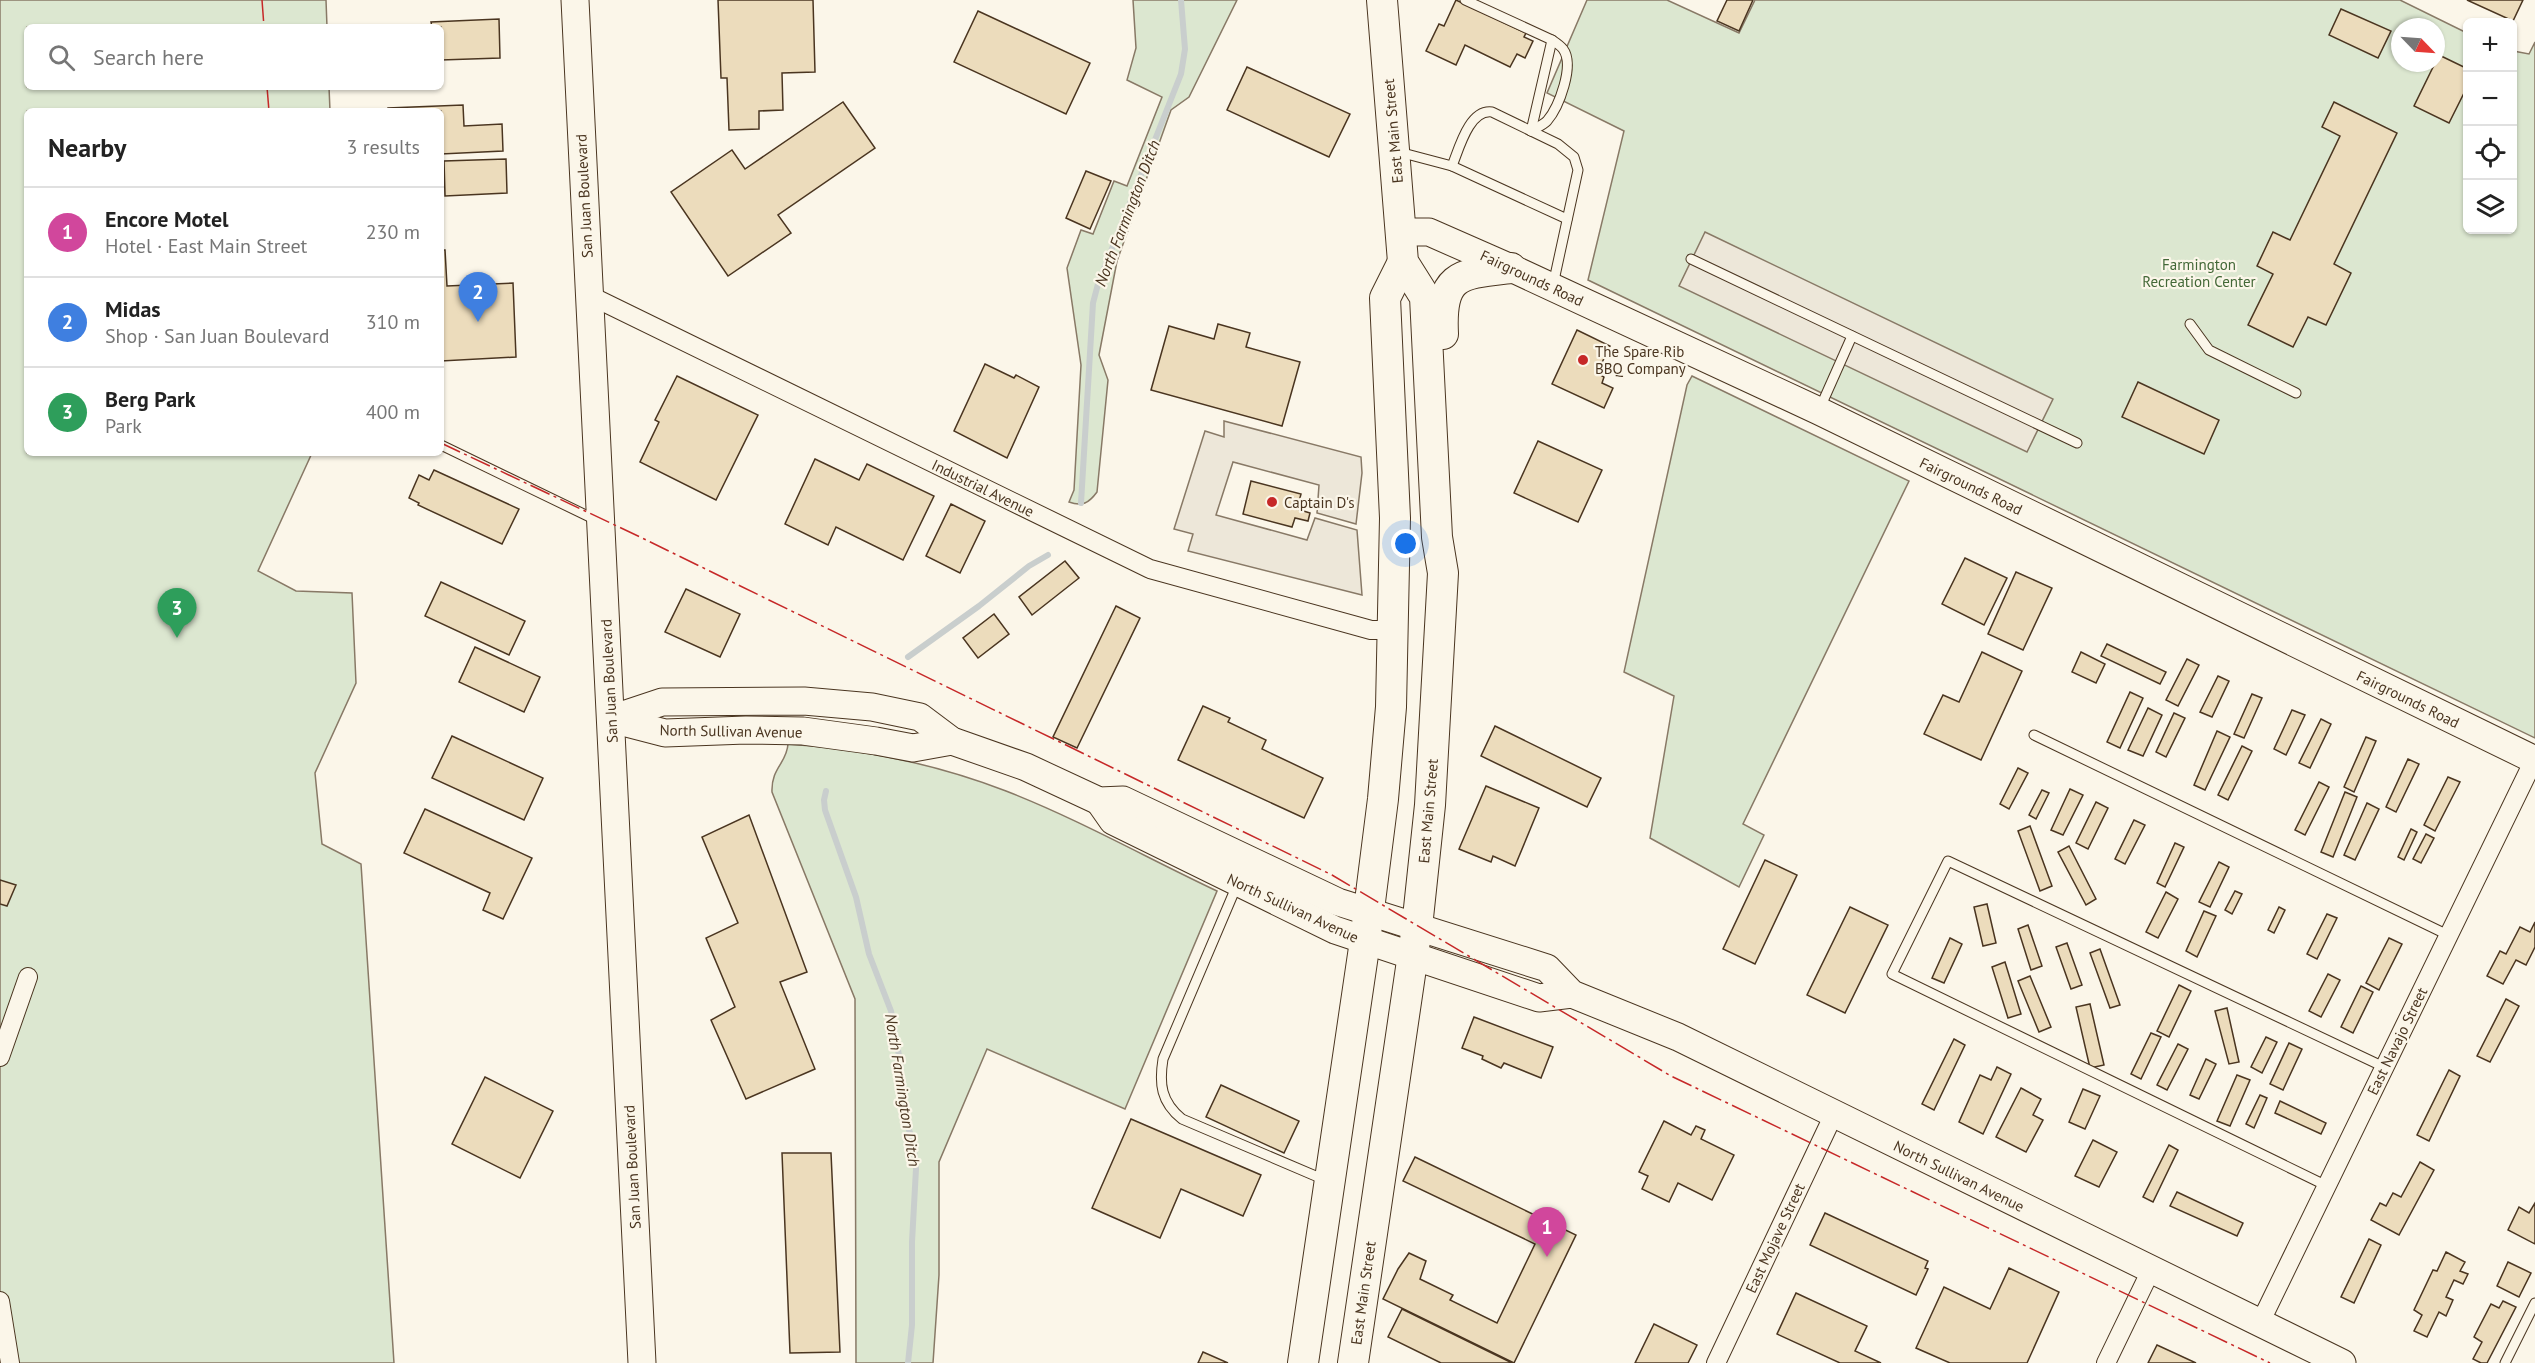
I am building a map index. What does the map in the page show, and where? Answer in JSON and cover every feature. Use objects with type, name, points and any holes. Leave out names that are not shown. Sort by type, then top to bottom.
[{"type":"main road","name":"San Juan Boulevard","points":[[575,0],[642,1363]]},
{"type":"main road","name":"East Main Street","points":[[1357,1359],[1417,927],[1430,805],[1443,573],[1437,537],[1425,297],[1403,262],[1382,0]]},
{"type":"main road","name":"Fairgrounds Road","points":[[1401,232],[1429,232],[1511,267],[1819,411],[2535,760]]},
{"type":"main road","points":[[1303,1363],[1365,941],[1385,776],[1394,630],[1395,518],[1385,298],[1403,262]]},
{"type":"main road","points":[[1443,573],[1452,533],[1443,302],[1452,283],[1460,278],[1473,273],[1511,267]]},
{"type":"main road","points":[[1394,630],[1441,629]]},
{"type":"main road","name":"North Sullivan Avenue","points":[[610,719],[662,702],[804,701],[873,707],[920,717],[952,741],[1026,767],[1100,801],[1123,800],[1338,902],[1547,968],[1572,994],[1678,1037],[2342,1363]]},
{"type":"main road","name":"North Sullivan Avenue","points":[[1100,801],[1113,820],[1335,930],[1413,958],[1539,998],[1572,994]]},
{"type":"main road","points":[[1330,1182],[1379,1189]]},
{"type":"street","name":"Industrial Avenue","points":[[589,294],[1150,569],[1371,630],[1394,630]]},
{"type":"street","name":"East Navajo Street","points":[[2260,1323],[2535,760]]},
{"type":"street","points":[[0,1057],[28,977]]},
{"type":"street","name":"East Mojave Street","points":[[1716,1363],[1834,1114]]},
{"type":"street","points":[[2106,1363],[2151,1270]]},
{"type":"street","points":[[0,1301],[10,1363]]},
{"type":"lane","points":[[1465,0],[1552,40],[1563,49],[1568,61],[1557,106],[1546,123],[1531,131]]},
{"type":"lane","points":[[1531,131],[1552,40]]},
{"type":"lane","points":[[1452,166],[1473,119],[1486,111],[1558,144],[1574,157],[1578,170],[1552,287]]},
{"type":"lane","points":[[1395,152],[1452,166],[1567,219]]},
{"type":"lane","points":[[1691,259],[2077,443]]},
{"type":"lane","points":[[2190,324],[2209,350],[2296,393]]},
{"type":"lane","points":[[1819,411],[1852,336]]},
{"type":"lane","points":[[444,447],[601,522]]},
{"type":"lane","points":[[2034,735],[2448,935]]},
{"type":"lane","points":[[2327,1186],[1892,974],[1948,861],[2384,1067]]},
{"type":"lane","points":[[1238,883],[1163,1059],[1160,1078],[1163,1096],[1171,1110],[1182,1119],[1330,1182]]},
{"type":"lane","points":[[2505,1363],[2535,1303]]},
{"type":"green space","points":[[0,0],[326,0],[327,24],[24,24],[24,90],[329,90],[330,108],[24,108],[24,456],[311,456],[258,571],[296,591],[352,593],[356,683],[315,773],[322,844],[361,864],[394,1363],[0,1363]]},
{"type":"green space","points":[[1133,0],[1237,0],[1189,97],[1171,110],[1117,261],[1099,355],[1108,380],[1097,492],[1088,501],[1078,504],[1069,502],[1074,490],[1081,365],[1067,268],[1081,230],[1093,234],[1114,181],[1127,186],[1162,97],[1127,80],[1136,48]]},
{"type":"green space","name":"Farmington Recreation Center","points":[[1587,0],[1667,0],[1739,33],[1755,0],[2400,0],[2437,18],[2391,18],[2391,72],[2445,72],[2445,22],[2463,31],[2463,234],[2517,234],[2517,52],[2529,54],[2535,42],[2535,738],[1588,280],[1624,131],[1547,93]]},
{"type":"green space","points":[[1692,376],[1909,481],[1743,824],[1764,835],[1739,887],[1650,838],[1674,696],[1624,672],[1687,385]]},
{"type":"green space","points":[[788,744],[899,759],[980,781],[1060,814],[1217,891],[1125,1109],[987,1049],[939,1162],[939,1275],[933,1363],[856,1363],[855,999],[772,792],[776,771],[785,756]]},
{"type":"shaded area","points":[[1705,232],[2053,399],[2027,452],[1679,286]]},
{"type":"shaded area","points":[[1224,421],[1361,457],[1362,473],[1356,524],[1317,513],[1319,485],[1233,462],[1216,515],[1307,540],[1315,518],[1357,530],[1362,595],[1188,551],[1193,534],[1174,529],[1205,431],[1224,437]]},
{"type":"building","points":[[718,0],[813,0],[815,72],[782,73],[783,110],[759,111],[759,129],[729,130],[727,78],[721,78]]},
{"type":"building","points":[[1456,0],[1526,33],[1524,37],[1533,41],[1525,58],[1517,54],[1510,67],[1465,45],[1456,65],[1426,51],[1439,24],[1444,26]]},
{"type":"building","points":[[1727,0],[1753,0],[1739,31],[1717,21]]},
{"type":"building","points":[[2467,0],[2523,0],[2514,18],[2506,18]]},
{"type":"building","points":[[2341,9],[2391,31],[2378,58],[2329,35]]},
{"type":"building","points":[[978,11],[1090,63],[1066,114],[954,62]]},
{"type":"building","points":[[499,19],[500,58],[444,60],[444,24],[431,24],[431,22]]},
{"type":"building","points":[[2445,58],[2463,67],[2463,95],[2449,123],[2414,106],[2431,72],[2445,72]]},
{"type":"building","points":[[1247,67],[1350,114],[1329,157],[1227,110]]},
{"type":"building","points":[[843,102],[875,148],[778,215],[791,233],[728,276],[671,192],[732,150],[745,169]]},
{"type":"building","points":[[2334,102],[2397,133],[2334,264],[2351,273],[2326,325],[2308,317],[2293,347],[2248,325],[2273,274],[2257,266],[2273,232],[2290,240],[2340,136],[2322,127]]},
{"type":"building","points":[[463,105],[464,126],[502,124],[503,151],[444,154],[444,108],[388,108]]},
{"type":"building","points":[[506,159],[507,193],[445,196],[444,161]]},
{"type":"building","points":[[1086,171],[1111,181],[1090,229],[1066,218]]},
{"type":"building","points":[[444,250],[447,286],[513,283],[516,357],[444,361]]},
{"type":"building","points":[[1218,324],[1250,333],[1246,347],[1300,362],[1282,426],[1151,390],[1169,326],[1214,339]]},
{"type":"building","name":"The Spare Rib BBQ Company","points":[[1577,330],[1610,346],[1597,373],[1604,377],[1602,383],[1613,388],[1604,408],[1552,384]]},
{"type":"building","points":[[985,364],[1014,378],[1016,375],[1039,387],[1007,458],[954,431]]},
{"type":"building","points":[[677,376],[758,415],[716,500],[640,462],[659,422],[655,420]]},
{"type":"building","points":[[2138,382],[2219,420],[2204,454],[2122,417]]},
{"type":"building","points":[[1538,441],[1602,470],[1578,522],[1514,493]]},
{"type":"building","points":[[815,459],[859,480],[867,464],[934,496],[903,560],[836,527],[828,545],[785,524]]},
{"type":"building","points":[[434,470],[519,509],[502,544],[418,505],[419,503],[409,498],[419,475],[429,480]]},
{"type":"building","name":"Captain D's","points":[[1251,481],[1301,494],[1297,509],[1310,513],[1308,521],[1295,518],[1292,527],[1243,514]]},
{"type":"building","points":[[951,504],[985,521],[960,573],[926,556]]},
{"type":"building","points":[[1965,558],[2007,578],[1984,625],[1942,604]]},
{"type":"building","points":[[1065,561],[1079,578],[1032,615],[1019,597]]},
{"type":"building","points":[[2016,572],[2052,588],[2023,650],[1988,634]]},
{"type":"building","points":[[441,582],[525,621],[509,655],[425,616]]},
{"type":"building","points":[[686,589],[740,614],[720,657],[665,632]]},
{"type":"building","points":[[1116,606],[1140,618],[1077,748],[1053,737]]},
{"type":"building","points":[[994,614],[1009,634],[978,658],[963,638]]},
{"type":"building","points":[[2107,644],[2166,672],[2160,684],[2101,656]]},
{"type":"building","points":[[475,647],[540,677],[524,712],[459,682]]},
{"type":"building","points":[[1982,652],[2022,671],[1981,760],[1924,734],[1943,695],[1959,702]]},
{"type":"building","points":[[2081,652],[2105,664],[2096,683],[2072,672]]},
{"type":"building","points":[[2187,659],[2199,665],[2178,706],[2166,700]]},
{"type":"building","points":[[2218,676],[2229,681],[2212,717],[2200,712]]},
{"type":"building","points":[[2130,692],[2143,698],[2120,748],[2107,742]]},
{"type":"building","points":[[2252,694],[2262,698],[2244,738],[2234,734]]},
{"type":"building","points":[[1203,706],[1230,718],[1228,722],[1266,740],[1262,749],[1323,778],[1304,818],[1178,760]]},
{"type":"building","points":[[2148,708],[2162,715],[2143,756],[2128,750]]},
{"type":"building","points":[[2292,710],[2305,715],[2286,755],[2274,749]]},
{"type":"building","points":[[2174,713],[2185,718],[2166,757],[2156,752]]},
{"type":"building","points":[[2321,719],[2331,724],[2310,768],[2299,763]]},
{"type":"building","points":[[1495,726],[1601,778],[1587,807],[1481,756]]},
{"type":"building","points":[[2217,731],[2230,737],[2205,790],[2194,785]]},
{"type":"building","points":[[452,736],[543,778],[524,820],[432,778]]},
{"type":"building","points":[[2366,737],[2376,741],[2354,792],[2344,787]]},
{"type":"building","points":[[2242,746],[2252,751],[2228,800],[2218,795]]},
{"type":"building","points":[[2408,759],[2419,764],[2396,812],[2386,807]]},
{"type":"building","points":[[2018,768],[2028,773],[2009,809],[2000,804]]},
{"type":"building","points":[[2448,777],[2460,782],[2435,831],[2424,825]]},
{"type":"building","points":[[2319,782],[2329,787],[2305,835],[2295,830]]},
{"type":"building","points":[[1486,786],[1539,808],[1515,866],[1493,856],[1491,862],[1459,849]]},
{"type":"building","points":[[2070,789],[2083,795],[2063,835],[2051,830]]},
{"type":"building","points":[[2042,790],[2049,793],[2036,819],[2029,815]]},
{"type":"building","points":[[2345,792],[2357,797],[2333,857],[2321,852]]},
{"type":"building","points":[[2096,802],[2108,808],[2088,849],[2076,843]]},
{"type":"building","points":[[2367,803],[2379,809],[2355,860],[2344,855]]},
{"type":"building","points":[[425,809],[532,858],[503,919],[483,910],[490,893],[404,853]]},
{"type":"building","points":[[749,815],[807,972],[780,982],[815,1069],[746,1099],[711,1020],[735,1007],[706,938],[738,923],[702,837]]},
{"type":"building","points":[[2134,820],[2145,825],[2125,864],[2115,859]]},
{"type":"building","points":[[2030,826],[2052,886],[2040,891],[2018,831]]},
{"type":"building","points":[[2411,829],[2417,832],[2404,860],[2398,857]]},
{"type":"building","points":[[2426,834],[2434,838],[2421,863],[2413,859]]},
{"type":"building","points":[[2175,843],[2184,847],[2165,887],[2157,883]]},
{"type":"building","points":[[2069,846],[2096,899],[2086,905],[2058,852]]},
{"type":"building","points":[[1765,860],[1797,875],[1755,964],[1723,949]]},
{"type":"building","points":[[2219,862],[2229,867],[2210,907],[2199,902]]},
{"type":"building","points":[[0,880],[16,885],[7,906],[0,904]]},
{"type":"building","points":[[2235,891],[2242,894],[2232,914],[2225,910]]},
{"type":"building","points":[[2166,892],[2178,899],[2158,938],[2146,932]]},
{"type":"building","points":[[1987,904],[1996,943],[1983,946],[1974,907]]},
{"type":"building","points":[[1850,907],[1888,925],[1845,1013],[1807,995]]},
{"type":"building","points":[[2279,907],[2285,910],[2274,933],[2268,930]]},
{"type":"building","points":[[2204,911],[2216,916],[2197,957],[2186,951]]},
{"type":"building","points":[[2327,914],[2337,918],[2317,959],[2307,954]]},
{"type":"building","points":[[2535,922],[2535,947],[2526,965],[2516,960],[2503,984],[2487,976],[2500,951],[2506,954],[2520,927],[2530,932]]},
{"type":"building","points":[[2028,925],[2042,966],[2031,970],[2018,929]]},
{"type":"building","points":[[1950,938],[1962,944],[1944,983],[1932,978]]},
{"type":"building","points":[[2389,938],[2402,944],[2379,990],[2366,983]]},
{"type":"building","points":[[2067,943],[2082,985],[2071,989],[2056,947]]},
{"type":"building","points":[[2100,949],[2120,1005],[2110,1008],[2090,953]]},
{"type":"building","points":[[2005,962],[2021,1014],[2008,1018],[1992,967]]},
{"type":"building","points":[[2328,974],[2340,980],[2321,1017],[2309,1011]]},
{"type":"building","points":[[2030,976],[2051,1027],[2039,1032],[2018,981]]},
{"type":"building","points":[[2179,985],[2191,991],[2169,1037],[2157,1031]]},
{"type":"building","points":[[2361,986],[2373,992],[2353,1033],[2341,1027]]},
{"type":"building","points":[[2506,999],[2519,1006],[2490,1062],[2477,1056]]},
{"type":"building","points":[[2090,1004],[2104,1065],[2090,1068],[2076,1007]]},
{"type":"building","points":[[2227,1008],[2239,1062],[2229,1064],[2215,1011]]},
{"type":"building","points":[[1474,1017],[1553,1047],[1541,1078],[1504,1063],[1501,1068],[1482,1059],[1483,1056],[1462,1048]]},
{"type":"building","points":[[2151,1033],[2161,1037],[2141,1079],[2131,1074]]},
{"type":"building","points":[[2266,1037],[2277,1042],[2262,1073],[2251,1067]]},
{"type":"building","points":[[1954,1039],[1965,1045],[1934,1110],[1922,1104]]},
{"type":"building","points":[[2289,1043],[2302,1049],[2283,1090],[2270,1084]]},
{"type":"building","points":[[2178,1044],[2188,1049],[2167,1090],[2157,1085]]},
{"type":"building","points":[[2206,1059],[2216,1064],[2199,1099],[2190,1095]]},
{"type":"building","points":[[1997,1067],[2011,1074],[1983,1134],[1959,1122],[1980,1075],[1991,1080]]},
{"type":"building","points":[[2449,1070],[2460,1076],[2429,1141],[2417,1135]]},
{"type":"building","points":[[2237,1075],[2250,1080],[2230,1126],[2217,1121]]},
{"type":"building","points":[[485,1077],[553,1111],[520,1178],[452,1144]]},
{"type":"building","points":[[1221,1085],[1299,1121],[1284,1153],[1206,1117]]},
{"type":"building","points":[[2021,1088],[2041,1099],[2033,1115],[2043,1120],[2026,1152],[1996,1137]]},
{"type":"building","points":[[2083,1089],[2100,1096],[2085,1129],[2069,1122]]},
{"type":"building","points":[[2260,1095],[2267,1098],[2254,1128],[2246,1124]]},
{"type":"building","points":[[2280,1101],[2326,1123],[2321,1134],[2275,1113]]},
{"type":"building","points":[[1131,1119],[1261,1175],[1243,1216],[1181,1189],[1160,1238],[1092,1208]]},
{"type":"building","points":[[1664,1121],[1691,1135],[1696,1126],[1705,1130],[1701,1139],[1734,1155],[1712,1200],[1678,1183],[1669,1202],[1642,1189],[1648,1176],[1639,1172]]},
{"type":"building","points":[[2093,1140],[2117,1152],[2099,1187],[2075,1176]]},
{"type":"building","points":[[2169,1145],[2178,1150],[2153,1202],[2143,1197]]},
{"type":"building","points":[[782,1153],[831,1153],[840,1352],[790,1353]]},
{"type":"building","points":[[1415,1157],[1576,1235],[1514,1363],[1383,1299],[1409,1253],[1426,1261],[1420,1279],[1453,1295],[1450,1300],[1497,1323],[1535,1244],[1403,1181]]},
{"type":"building","points":[[2420,1162],[2434,1170],[2399,1235],[2371,1220],[2380,1203],[2386,1206],[2393,1193],[2401,1197]]},
{"type":"building","points":[[2177,1192],[2243,1223],[2237,1236],[2170,1206]]},
{"type":"building","points":[[2535,1203],[2535,1244],[2508,1230],[2519,1207],[2529,1213]]},
{"type":"building","points":[[1825,1213],[1928,1261],[1925,1268],[1928,1269],[1916,1295],[1810,1245]]},
{"type":"building","points":[[2369,1239],[2381,1245],[2354,1303],[2341,1297]]},
{"type":"building","points":[[2446,1252],[2465,1262],[2460,1271],[2468,1274],[2463,1284],[2454,1280],[2446,1297],[2453,1300],[2446,1316],[2439,1312],[2427,1337],[2414,1331],[2422,1315],[2414,1310],[2433,1270],[2437,1271]]},
{"type":"building","points":[[2508,1262],[2531,1273],[2519,1297],[2497,1286]]},
{"type":"building","points":[[2009,1268],[2059,1292],[2027,1363],[1950,1363],[1916,1348],[1944,1287],[1990,1309]]},
{"type":"building","points":[[1796,1293],[1867,1326],[1855,1351],[1881,1363],[1840,1363],[1777,1334]]},
{"type":"building","points":[[2503,1301],[2516,1307],[2487,1363],[2481,1363],[2473,1359],[2482,1342],[2474,1337],[2491,1304],[2499,1308]]},
{"type":"building","points":[[1402,1309],[1512,1363],[1441,1363],[1388,1337]]},
{"type":"building","points":[[1654,1324],[1697,1345],[1688,1363],[1635,1363]]},
{"type":"building","points":[[2157,1345],[2196,1363],[2148,1363]]},
{"type":"building","points":[[1203,1352],[1228,1363],[1198,1363]]},
{"type":"waterway","name":"North Farmington Ditch","points":[[1081,503],[1093,303],[1098,284],[1181,74],[1185,49],[1181,0]]},
{"type":"waterway","name":"North Farmington Ditch","points":[[908,657],[979,606],[1029,566],[1048,555]]},
{"type":"waterway","name":"North Farmington Ditch","points":[[826,791],[825,810],[856,897],[869,954],[891,1011],[900,1061],[905,1120],[913,1140],[916,1169],[912,1242],[912,1325],[908,1363]]},
{"type":"power","points":[[262,0],[264,24]]},
{"type":"power","points":[[267,90],[269,108]]},
{"type":"power","points":[[444,444],[638,536],[1332,875],[1671,1076],[2270,1363]]},
{"type":"place","name":"Midas","points":[[478,322]]},
{"type":"place","name":"The Spare Rib BBQ Company","points":[[1583,360]]},
{"type":"place","name":"Captain D's","points":[[1272,502]]},
{"type":"place","name":"Berg Park","points":[[177,638]]},
{"type":"place","name":"Encore Motel","points":[[1547,1257]]}]
